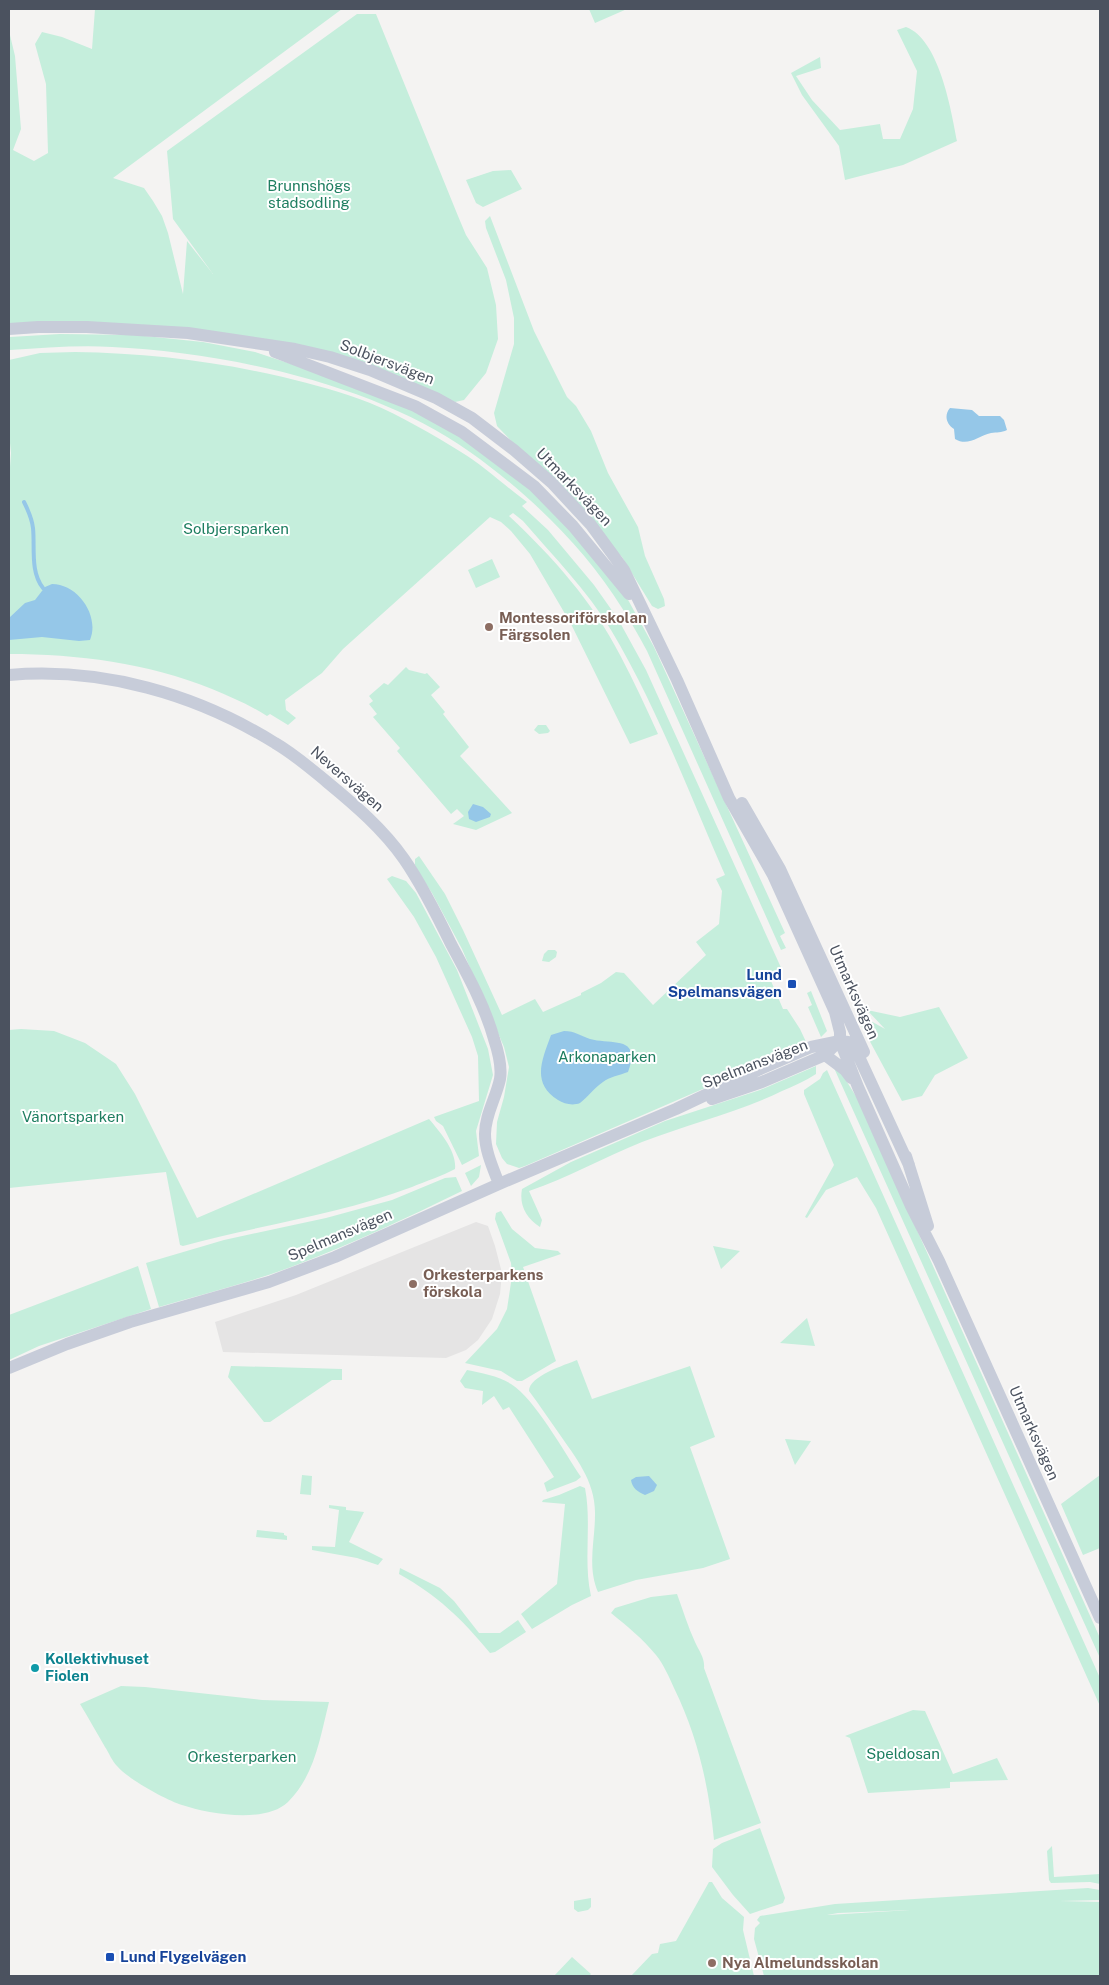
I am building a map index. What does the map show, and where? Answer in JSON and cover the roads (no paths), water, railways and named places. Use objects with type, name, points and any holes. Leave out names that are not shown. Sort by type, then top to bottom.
[{"type":"main road","name":"Solbjersvägen","points":[[9,329],[38,327],[122,328],[188,333],[295,349],[354,364],[436,398],[472,418]]},
{"type":"main road","name":"Solbjersvägen","points":[[227,339],[289,356],[348,379],[415,406],[462,432]]},
{"type":"main road","name":"Utmarksvägen","points":[[472,418],[514,450],[546,478],[591,525],[624,570],[709,750],[729,798],[773,875],[835,1012],[840,1032],[840,1041],[858,1087],[911,1206],[939,1261],[1100,1618]]},
{"type":"main road","name":"Utmarksvägen","points":[[462,432],[534,486],[573,526],[620,581],[649,620]]},
{"type":"main road","name":"Neversvägen","points":[[9,675],[56,675],[106,679],[189,700],[235,721],[276,743],[370,818],[404,859],[436,914],[469,978],[494,1039],[500,1069],[500,1080],[488,1114],[485,1134],[489,1158],[499,1184]]},
{"type":"main road","name":"Utmarksvägen","points":[[709,750],[780,869],[850,1021],[893,1120],[939,1261]]},
{"type":"main road","name":"Spelmansvägen","points":[[676,1109],[735,1092],[824,1055],[840,1041],[850,1021]]},
{"type":"main road","name":"Spelmansvägen","points":[[9,1368],[67,1344],[130,1322],[269,1282],[335,1257],[499,1184],[676,1109],[811,1047],[840,1041]]},
{"type":"main road","points":[[840,1041],[850,1043],[856,1049],[909,1165]]},
{"type":"main road","points":[[824,1055],[844,1070],[858,1087]]},
{"type":"water","points":[[950,408],[972,410],[979,416],[1000,416],[1004,420],[1007,430],[991,433],[969,441],[960,441],[955,439],[954,429],[949,425],[947,419]]},
{"type":"water","points":[[52,584],[62,585],[70,589],[84,603],[92,621],[90,640],[79,641],[42,637],[9,640],[9,618],[25,603],[35,600],[45,587]]},
{"type":"water","points":[[473,804],[483,807],[491,814],[490,817],[476,822],[469,819],[468,812]]},
{"type":"water","points":[[564,1031],[599,1041],[623,1044],[628,1047],[631,1052],[631,1060],[628,1072],[605,1080],[580,1103],[569,1104],[558,1100],[544,1086],[541,1070],[544,1053],[551,1035]]},
{"type":"water","points":[[649,1476],[657,1485],[654,1491],[645,1495],[636,1489],[631,1480],[636,1477]]},
{"type":"waterway","points":[[24,502],[32,525],[36,575],[43,588]]},
{"type":"place","name":"Montessoriförskolan Färgsolen","points":[[489,627]]},
{"type":"place","name":"Lund Spelmansvägen","points":[[792,984]]},
{"type":"place","name":"Orkesterparkens förskola","points":[[413,1284]]},
{"type":"place","name":"Kollektivhuset Fiolen","points":[[35,1668]]},
{"type":"place","name":"Lund Flygelvägen","points":[[110,1957]]},
{"type":"place","name":"Nya Almelundsskolan","points":[[712,1963]]},
{"type":"park label","name":"Brunnshögs stadsodling","points":[[309,194]]},
{"type":"park label","name":"Solbjersparken","points":[[236,529]]},
{"type":"park label","name":"Arkonaparken","points":[[607,1057]]},
{"type":"park label","name":"Vänortsparken","points":[[73,1117]]},
{"type":"park label","name":"Speldosan","points":[[903,1754]]},
{"type":"park label","name":"Orkesterparken","points":[[242,1757]]}]
